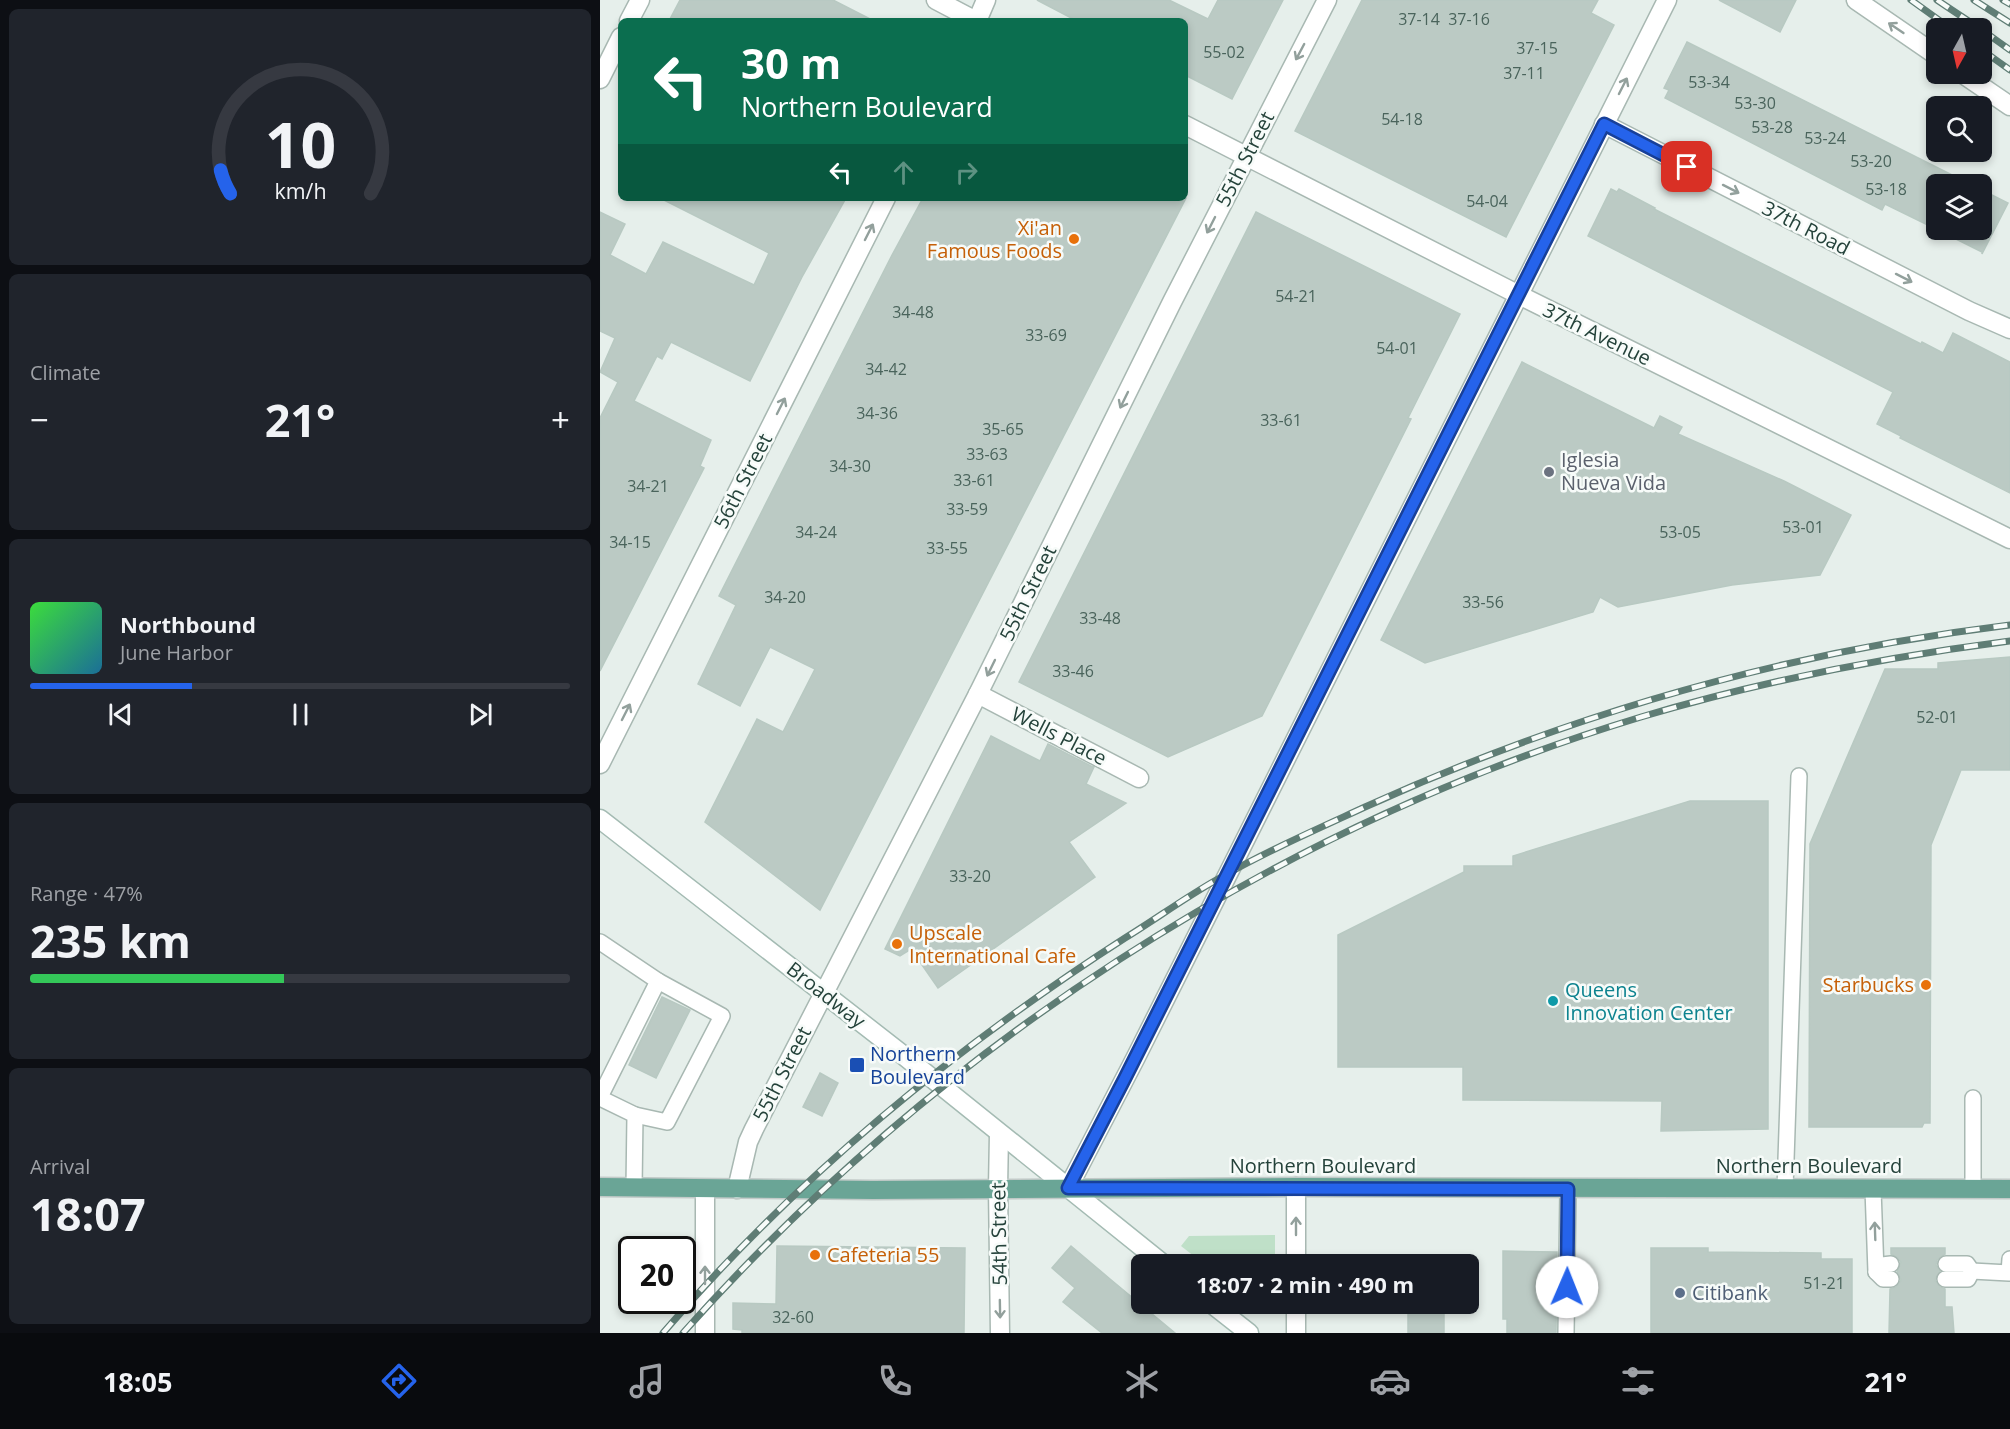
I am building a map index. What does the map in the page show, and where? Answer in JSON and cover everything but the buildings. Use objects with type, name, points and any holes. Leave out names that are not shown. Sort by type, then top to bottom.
[{"type":"main road","name":"Northern Boulevard","points":[[600,1187],[705,1189],[1296,1187],[2010,1189]]},
{"type":"street","points":[[631,18],[640,0]]},
{"type":"street","points":[[936,0],[970,18]]},
{"type":"street","points":[[977,18],[986,0]]},
{"type":"street","name":"55th Street","points":[[737,1189],[748,1142],[978,694],[1246,156],[1327,0]]},
{"type":"street","points":[[1068,1188],[1667,0]]},
{"type":"street","points":[[1856,0],[1926,49]]},
{"type":"street","points":[[600,79],[618,43]]},
{"type":"street","points":[[1978,84],[2010,106]]},
{"type":"street","name":"37th Road","points":[[1604,124],[1969,311],[2010,329]]},
{"type":"street","name":"37th Avenue","points":[[1188,127],[1519,295],[2010,539]]},
{"type":"street","name":"56th Street","points":[[600,764],[884,201]]},
{"type":"street","name":"Wells Place","points":[[978,694],[1139,778]]},
{"type":"street","name":"Broadway","points":[[600,819],[1150,1254]]},
{"type":"street","name":"54th Street","points":[[999,1134],[1000,1333]]},
{"type":"street","points":[[1296,1187],[1296,1254]]},
{"type":"street","points":[[705,1189],[705,1333]]},
{"type":"street","points":[[1225,1314],[1249,1333]]},
{"type":"street","points":[[1296,1314],[1296,1333]]},
{"type":"lane","points":[[1785,1189],[1799,776]]},
{"type":"lane","points":[[600,942],[658,981],[722,1016],[667,1122],[635,1115],[600,1098],[658,981]]},
{"type":"lane","points":[[1973,1098],[1973,1189]]},
{"type":"lane","points":[[634,1188],[635,1115]]},
{"type":"lane","points":[[1566,1333],[1568,1189]]},
{"type":"lane","points":[[1873,1189],[1875,1272],[1882,1279],[1891,1272]]},
{"type":"lane","points":[[1945,1272],[1968,1279],[1972,1271],[2010,1273],[2010,1258]]},
{"type":"green space","points":[[1275,1235],[1275,1254],[1191,1254],[1181,1246],[1189,1236]]},
{"type":"railway","points":[[1911,0],[1936,18]]},
{"type":"railway","points":[[1937,0],[1964,18]]},
{"type":"railway","points":[[1974,0],[2010,23]]},
{"type":"railway","points":[[2003,0],[2010,4]]},
{"type":"railway","points":[[1992,37],[2010,50]]},
{"type":"railway","points":[[1992,57],[2010,70]]},
{"type":"railway","points":[[663,1333],[767,1221],[823,1169],[939,1070],[1062,980],[1194,893],[1254,860],[1365,807],[1442,774],[1521,743],[1680,691],[1844,652],[2010,625]]},
{"type":"railway","points":[[683,1333],[782,1229],[889,1132],[1001,1042],[1120,959],[1243,885],[1372,820],[1505,764],[1641,717],[1778,681],[1870,663],[2010,641]]},
{"type":"place","name":"Xi'an Famous Foods","points":[[1074,239]]},
{"type":"place","name":"Iglesia Nueva Vida","points":[[1549,472]]},
{"type":"place","name":"Upscale International Cafe","points":[[897,944]]},
{"type":"place","name":"Starbucks","points":[[1926,985]]},
{"type":"place","name":"Queens Innovation Center","points":[[1553,1001]]},
{"type":"place","name":"Northern Boulevard","points":[[857,1065]]},
{"type":"place","name":"Cafeteria 55","points":[[815,1255]]},
{"type":"place","name":"Citibank","points":[[1680,1293]]},
{"type":"route","points":[[1567,1287],[1568,1189],[1068,1188],[1604,124],[1687,167]]}]
